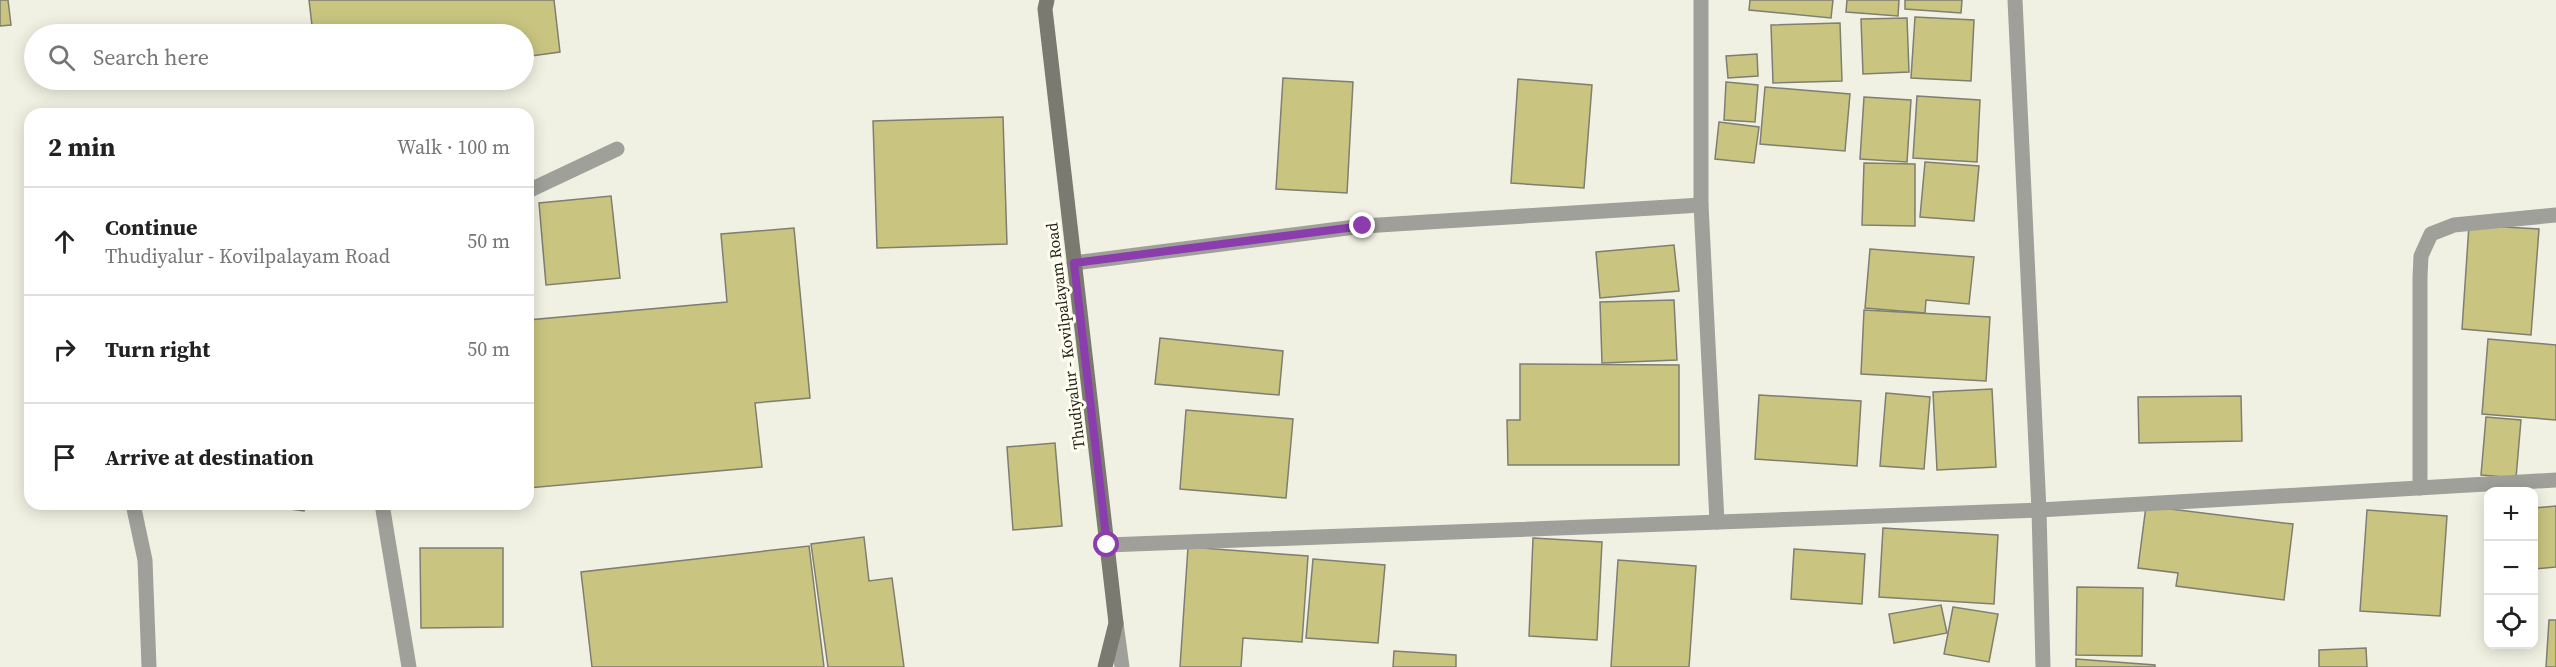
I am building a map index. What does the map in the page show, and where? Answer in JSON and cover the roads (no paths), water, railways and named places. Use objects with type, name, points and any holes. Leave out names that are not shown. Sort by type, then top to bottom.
[{"type":"main road","name":"Thudiyalur - Kovilpalayam Road","points":[[1047,0],[1045,9],[1116,623],[1105,667]]},
{"type":"street","points":[[1701,0],[1701,205],[1717,522]]},
{"type":"street","points":[[2015,0],[2039,510],[2043,667]]},
{"type":"street","points":[[534,187],[617,149]]},
{"type":"street","points":[[1074,263],[1363,226],[1701,205]]},
{"type":"street","points":[[2420,488],[2420,277],[2421,256],[2431,234],[2454,225],[2556,215]]},
{"type":"street","points":[[1107,545],[2039,510],[2556,480]]},
{"type":"street","points":[[135,510],[145,560],[149,667]]},
{"type":"street","points":[[383,510],[409,667]]},
{"type":"street","points":[[1116,623],[1122,667]]}]
